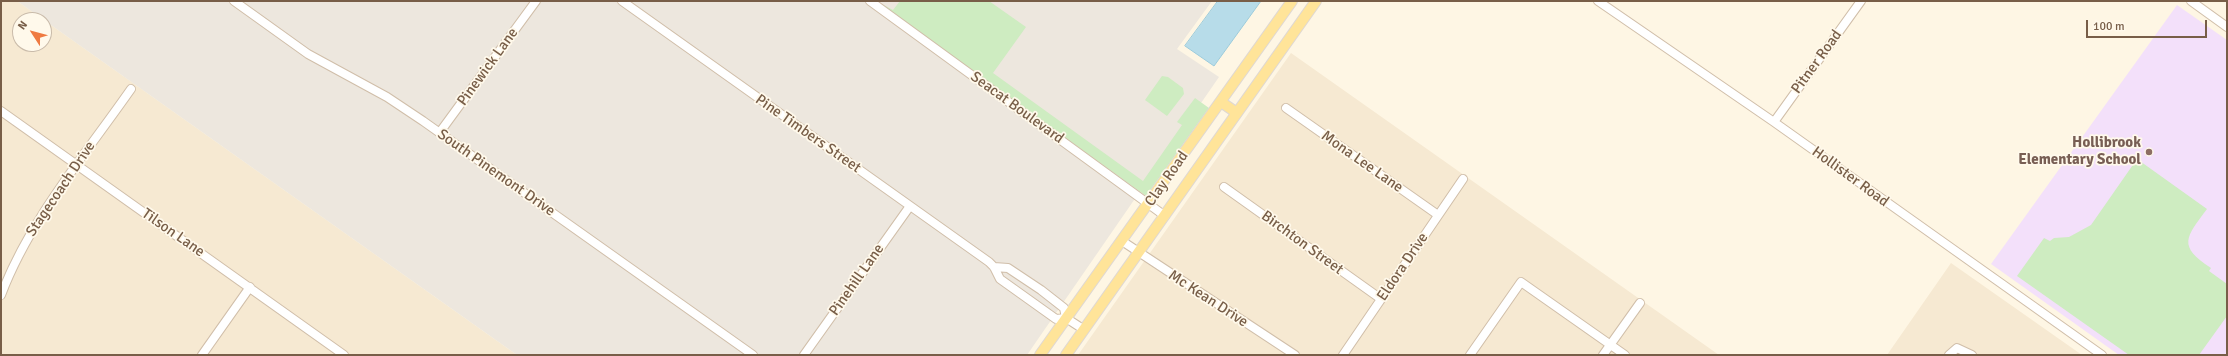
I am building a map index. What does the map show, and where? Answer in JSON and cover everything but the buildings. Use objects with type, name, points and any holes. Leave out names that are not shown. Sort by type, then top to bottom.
[{"type":"main road","name":"Clay Road","points":[[1040,355],[1149,204],[1292,1]]},
{"type":"main road","name":"Clay Road","points":[[1066,355],[1316,1]]},
{"type":"main road","points":[[1221,102],[1237,113]]},
{"type":"street","name":"South Pinemont Drive","points":[[234,1],[308,54],[387,97],[440,132],[753,355]]},
{"type":"street","name":"Pinewick Lane","points":[[440,132],[536,1]]},
{"type":"street","name":"Pine Timbers Street","points":[[622,1],[994,267],[1000,279],[1056,319],[1066,318],[1083,329]]},
{"type":"street","name":"Seacat Boulevard","points":[[870,1],[1165,216]]},
{"type":"street","name":"Hollister Road","points":[[1598,1],[1774,122],[2102,355]]},
{"type":"street","name":"Pitner Road","points":[[1774,122],[1861,1]]},
{"type":"street","points":[[2191,1],[2227,26]]},
{"type":"street","name":"Stagecoach Drive","points":[[1,295],[11,269],[34,227],[131,89]]},
{"type":"street","name":"Mona Lee Lane","points":[[1286,108],[1438,216]]},
{"type":"street","name":"Tilson Lane","points":[[1,111],[344,355]]},
{"type":"street","name":"Eldora Drive","points":[[1343,355],[1463,179]]},
{"type":"street","name":"Birchton Street","points":[[1224,188],[1381,299]]},
{"type":"street","name":"Pinehill Lane","points":[[804,355],[910,206]]},
{"type":"street","name":"Mc Kean Drive","points":[[1122,241],[1295,355]]},
{"type":"street","name":"Pine Timbers Street","points":[[994,267],[1008,268],[1041,290],[1064,308],[1066,318]]},
{"type":"street","points":[[1470,355],[1521,282],[1625,355]]},
{"type":"street","points":[[202,355],[250,287]]},
{"type":"street","points":[[1603,355],[1640,303]]},
{"type":"street","points":[[1949,355],[1957,348],[1972,355]]},
{"type":"shaded area","points":[[1,1],[17,1],[33,12],[12,12],[12,52],[52,52],[52,26],[517,355],[1,355]]},
{"type":"shaded area","points":[[17,1],[1212,1],[1177,49],[1219,77],[1027,355],[517,355],[52,26],[52,12],[33,12]]},
{"type":"shaded area","name":"Hollibrook Elementary School","points":[[2177,5],[2227,40],[2227,355],[2119,355],[1991,264]]},
{"type":"shaded area","points":[[1291,53],[1719,355],[1078,355]]},
{"type":"shaded area","points":[[1951,263],[2082,355],[1887,355]]},
{"type":"green space","points":[[876,1],[893,10],[900,1],[989,1],[1026,27],[993,73],[1143,181],[1182,125],[1177,122],[1195,98],[1209,108],[1146,196]]},
{"type":"green space","points":[[1162,76],[1168,77],[1183,88],[1184,94],[1167,116],[1145,100]]},
{"type":"green space","points":[[2137,159],[2207,209],[2190,234],[2188,241],[2189,247],[2200,260],[2211,268],[2209,271],[2227,284],[2227,316],[2199,355],[2129,355],[2017,276],[2044,238],[2050,241],[2054,238],[2069,237],[2091,225]]},
{"type":"water","points":[[1218,1],[1261,1],[1214,66],[1185,46]]},
{"type":"place","name":"Hollibrook Elementary School","points":[[2149,152]]}]
